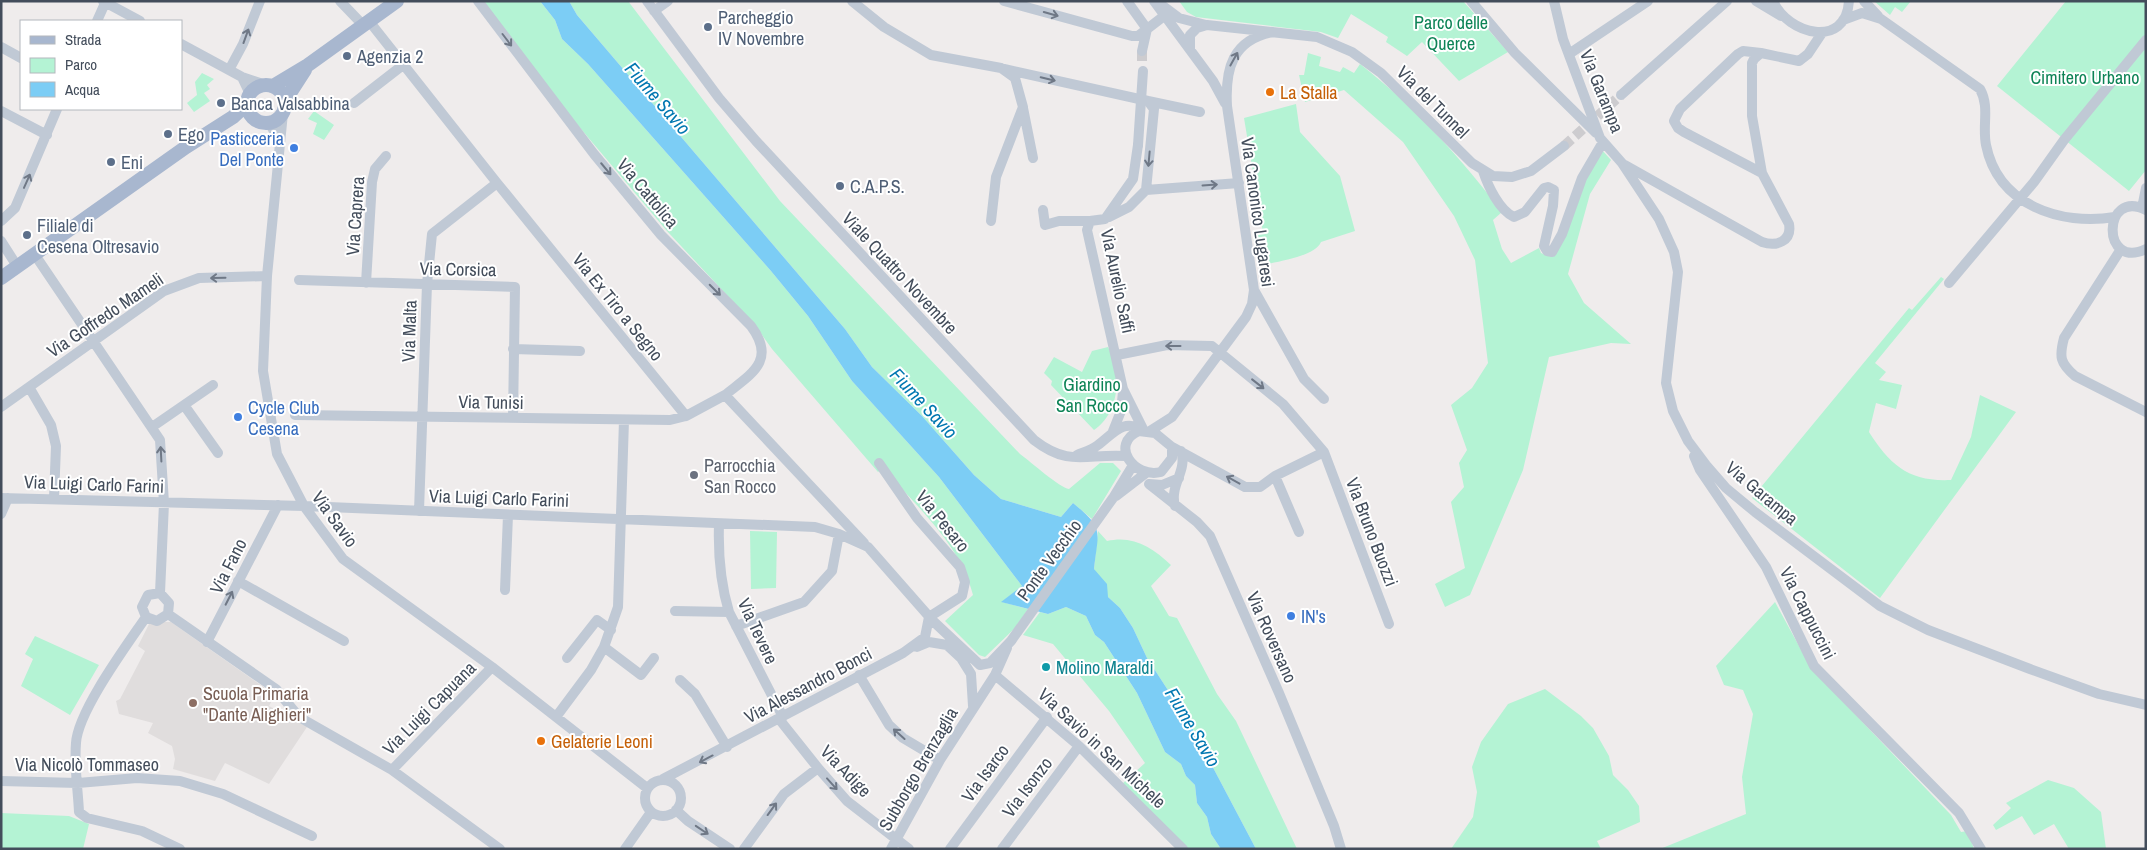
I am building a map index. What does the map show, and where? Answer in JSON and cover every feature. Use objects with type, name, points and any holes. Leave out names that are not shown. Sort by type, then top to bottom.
[{"type":"main road","points":[[1,278],[178,153],[233,117],[256,88],[270,85],[308,65],[397,1]]},
{"type":"main road","points":[[233,117],[275,121],[308,65]]},
{"type":"main road","points":[[270,85],[281,92],[284,107]]},
{"type":"main road","points":[[249,99],[250,114],[263,121]]},
{"type":"street","points":[[229,70],[243,44],[260,1]]},
{"type":"street","name":"Via Ex Tiro a Segno","points":[[340,1],[366,23],[403,64],[496,183],[686,416]]},
{"type":"street","name":"Via Cattolica","points":[[478,1],[594,154],[661,235],[751,326],[761,339],[763,350],[759,363],[751,374],[725,395]]},
{"type":"street","name":"Viale Quattro Novembre","points":[[646,1],[719,98],[848,242],[1034,440],[1053,453],[1068,458],[1114,455],[1130,461]]},
{"type":"street","points":[[654,11],[668,1]]},
{"type":"street","points":[[852,1],[884,27],[931,55],[1001,68],[1200,112]]},
{"type":"street","points":[[1004,1],[1132,36],[1138,36],[1164,16]]},
{"type":"street","points":[[1127,1],[1147,29],[1142,51]]},
{"type":"street","points":[[1155,1],[1164,16],[1213,80],[1227,106]]},
{"type":"street","name":"Via del Tunnel","points":[[1155,1],[1179,18],[1208,25],[1317,37],[1335,44],[1367,62],[1409,99],[1472,163],[1483,171],[1500,178],[1521,175],[1540,165],[1564,146]]},
{"type":"street","name":"Via Garampa","points":[[1554,1],[1558,23],[1602,140],[1622,163],[1666,231],[1674,252],[1678,272],[1666,383],[1673,411],[1688,441],[1726,488],[1880,606],[1928,630],[2030,670],[2099,694],[2146,705]]},
{"type":"street","points":[[1569,54],[1648,1]]},
{"type":"street","points":[[1620,95],[1727,1]]},
{"type":"street","points":[[1718,9],[1734,1]]},
{"type":"street","points":[[1756,1],[1809,32],[1822,33],[1843,20],[1862,13],[1881,19]]},
{"type":"street","points":[[1773,1],[1784,18]]},
{"type":"street","points":[[1843,20],[1849,9],[1850,1]]},
{"type":"street","points":[[1864,1],[1881,19],[1980,89],[1986,107],[1984,127],[1989,157],[2004,185],[2019,198],[2049,214],[2087,220],[2115,217]]},
{"type":"street","points":[[97,20],[105,2],[138,20]]},
{"type":"street","points":[[1472,3],[1515,53],[1602,140],[1582,178],[1562,234],[1552,252],[1546,251],[1544,246],[1553,206],[1554,190],[1548,187],[1544,188],[1525,212],[1514,218],[1488,185],[1483,171]]},
{"type":"street","points":[[1190,50],[1190,35],[1197,28],[1208,25]]},
{"type":"street","name":"Via del Tunnel","points":[[1227,106],[1226,76],[1231,62],[1252,38],[1273,32]]},
{"type":"street","points":[[1762,173],[1684,132],[1674,121],[1677,112],[1743,51],[1798,61],[1808,54],[1822,33]]},
{"type":"street","points":[[1949,283],[2146,40]]},
{"type":"street","points":[[182,45],[242,77],[270,85]]},
{"type":"street","points":[[1,47],[20,57]]},
{"type":"street","points":[[1622,163],[1762,242],[1774,245],[1786,239],[1790,227],[1762,173],[1752,116],[1752,63],[1754,58],[1761,53]]},
{"type":"street","points":[[354,104],[403,64]]},
{"type":"street","points":[[1001,68],[1015,78],[1033,158]]},
{"type":"street","name":"Via Aurelio Saffi","points":[[1143,68],[1134,179],[1105,219],[1090,221],[1087,230],[1117,355],[1123,389],[1132,410],[1146,431]]},
{"type":"street","points":[[242,77],[249,99]]},
{"type":"street","points":[[1105,219],[1129,207],[1146,190],[1154,109],[1148,101]]},
{"type":"street","name":"Via Canonico Lugaresi","points":[[1172,417],[1250,311],[1254,290],[1227,106]]},
{"type":"street","name":"Via Savio","points":[[284,107],[267,276],[263,371],[265,394],[277,454],[304,506],[343,559],[492,667],[648,788]]},
{"type":"street","points":[[991,221],[996,177],[1023,108]]},
{"type":"street","points":[[1,221],[15,208],[58,110]]},
{"type":"street","points":[[1,111],[47,135]]},
{"type":"street","points":[[263,121],[280,141]]},
{"type":"street","name":"Via Caprera","points":[[366,283],[372,182],[375,169],[386,156]]},
{"type":"street","name":"Via Malta","points":[[419,511],[427,284],[432,234],[496,183]]},
{"type":"street","points":[[1146,190],[1239,183]]},
{"type":"street","points":[[2112,237],[2112,224],[2115,217],[2126,208],[2144,209],[2146,188]]},
{"type":"street","points":[[1043,210],[1044,225],[1059,221],[1090,221]]},
{"type":"street","points":[[2087,220],[2112,237],[2121,249],[2134,252],[2146,249]]},
{"type":"street","points":[[1,241],[17,266]]},
{"type":"street","points":[[2121,249],[2064,338],[2060,354],[2066,368],[2075,376],[2146,412]]},
{"type":"street","points":[[35,255],[160,440],[164,503],[160,593],[169,602],[168,614],[157,621],[146,617],[142,607],[148,595],[160,593]]},
{"type":"street","name":"Via Goffredo Mameli","points":[[1,407],[164,291],[199,278],[267,276]]},
{"type":"street","name":"Via Corsica","points":[[299,280],[515,287],[512,418]]},
{"type":"street","points":[[1254,290],[1304,379],[1324,399]]},
{"type":"street","name":"Via Bruno Buozzi","points":[[1117,355],[1167,346],[1212,346],[1219,354],[1283,404],[1324,452],[1390,624]]},
{"type":"street","points":[[513,349],[580,351]]},
{"type":"street","points":[[152,427],[213,385]]},
{"type":"street","points":[[29,387],[51,425],[56,446],[54,498]]},
{"type":"street","points":[[1068,458],[1088,451],[1105,440],[1113,431],[1121,412],[1123,389]]},
{"type":"street","points":[[686,416],[725,395],[868,547]]},
{"type":"street","points":[[184,405],[218,453]]},
{"type":"street","name":"Via Tunisi","points":[[295,415],[624,420],[670,420],[686,416]]},
{"type":"street","points":[[1148,477],[1166,469],[1172,458],[1172,417],[1146,431],[1135,433],[1128,440],[1125,450],[1130,461],[1148,477],[1162,485],[1171,483],[1179,478]]},
{"type":"street","points":[[556,717],[591,670],[604,647],[618,607],[624,420]]},
{"type":"street","points":[[1113,431],[1127,425],[1146,431],[1245,487],[1260,487],[1275,476],[1324,452]]},
{"type":"street","points":[[1105,440],[1107,449],[1114,455]]},
{"type":"street","name":"Via Cappuccini","points":[[1688,441],[1700,470],[1766,566],[1814,666],[1959,814],[1981,849]]},
{"type":"street","points":[[1173,447],[1184,462],[1173,494],[1175,506]]},
{"type":"street","name":"Ponte Vecchio","points":[[1010,641],[1113,498],[1130,461]]},
{"type":"street","name":"Via Pesaro","points":[[879,463],[917,518],[960,567],[965,582],[962,596],[929,617]]},
{"type":"street","points":[[1275,476],[1299,532]]},
{"type":"street","name":"Ponte Vecchio","points":[[1113,498],[1148,477]]},
{"type":"street","name":"Via Roversano","points":[[1148,477],[1175,506],[1197,522],[1210,536],[1283,702],[1334,826],[1341,849]]},
{"type":"street","points":[[1,514],[5,498]]},
{"type":"street","name":"Via Luigi Carlo Farini","points":[[5,498],[278,505],[815,527],[839,534],[868,547],[929,617],[980,665],[990,663],[1010,641]]},
{"type":"street","name":"Via Fano","points":[[207,642],[278,505]]},
{"type":"street","points":[[505,590],[508,515]]},
{"type":"street","name":"Via Tevere","points":[[719,524],[718,558],[723,594],[729,612],[781,718]]},
{"type":"street","points":[[736,626],[804,602],[832,571],[839,534]]},
{"type":"street","points":[[238,581],[344,641]]},
{"type":"street","points":[[675,611],[729,612]]},
{"type":"street","name":"Via Luigi Capuana","points":[[168,614],[276,689],[299,717],[392,770],[492,667]]},
{"type":"street","points":[[146,617],[116,659],[84,718],[76,742],[79,812],[87,818],[142,831],[180,849]]},
{"type":"street","points":[[929,617],[925,637],[950,638]]},
{"type":"street","points":[[567,658],[597,620],[611,630]]},
{"type":"street","name":"Via Alessandro Bonci","points":[[661,780],[687,769],[858,675],[903,653],[925,637]]},
{"type":"street","points":[[974,706],[995,675],[1010,641]]},
{"type":"street","points":[[903,653],[929,642],[947,645],[961,658],[971,674],[974,706]]},
{"type":"street","points":[[604,647],[641,675],[654,658]]},
{"type":"street","points":[[858,675],[889,725],[903,738],[940,760]]},
{"type":"street","name":"Via Savio in San Michele","points":[[995,675],[1047,716],[1183,849]]},
{"type":"street","points":[[680,680],[695,694],[727,747]]},
{"type":"street","name":"Subborgo Brenzaglia","points":[[891,849],[940,760],[974,706]]},
{"type":"street","name":"Via Isarco","points":[[950,849],[1047,716]]},
{"type":"street","name":"Via Adige","points":[[781,718],[818,768],[847,801],[909,849]]},
{"type":"street","name":"Via Isonzo","points":[[1002,849],[1079,746]]},
{"type":"street","points":[[744,849],[784,794],[818,768]]},
{"type":"street","name":"Via Alessandro Bonci","points":[[674,784],[687,769]]},
{"type":"street","points":[[392,770],[500,849]]},
{"type":"street","name":"Via Nicolò Tommaseo","points":[[1,781],[78,783],[137,778],[180,781],[223,794],[312,836]]},
{"type":"street","points":[[634,778],[648,781],[661,780],[674,784],[681,794],[681,800],[676,810],[662,816],[651,812],[644,800],[648,788],[661,780]]},
{"type":"street","points":[[676,810],[688,821],[730,849]]},
{"type":"street","points":[[625,849],[651,812]]},
{"type":"shaded area","name":"Scuola Primaria \"Dante Alighieri\"","points":[[150,622],[171,622],[275,695],[269,706],[307,727],[269,784],[225,763],[215,781],[173,769],[175,759],[172,746],[148,733],[153,723],[119,714],[116,701],[120,699],[145,651],[138,646]]},
{"type":"green space","points":[[482,1],[540,1],[555,20],[562,39],[588,64],[771,271],[808,316],[852,381],[939,477],[1022,586],[1002,602],[1028,609],[1015,628],[985,657],[979,655],[945,621],[973,595],[959,559],[936,527],[883,468],[878,472],[772,349],[755,325],[667,231],[533,72]]},
{"type":"green space","points":[[569,1],[628,1],[780,201],[1020,454],[1052,480],[1069,489],[1100,463],[1113,463],[1121,471],[1092,519],[1073,503],[1061,517],[1001,499],[974,475],[922,416],[872,367],[845,329],[577,15]]},
{"type":"green space","name":"Parco delle Querce","points":[[1179,1],[1463,1],[1508,52],[1459,81],[1422,42],[1407,56],[1386,42],[1388,37],[1351,14],[1338,38],[1321,32],[1196,17],[1187,12]]},
{"type":"green space","points":[[1874,1],[1911,1],[1902,12],[1895,7],[1890,15]]},
{"type":"green space","name":"Cimitero Urbano","points":[[2066,1],[2146,1],[2146,170],[2129,191],[1997,86]]},
{"type":"green space","points":[[1308,53],[1321,57],[1319,66],[1340,72],[1343,67],[1354,73],[1360,64],[1399,97],[1436,133],[1502,212],[1493,220],[1502,249],[1511,263],[1539,248],[1541,253],[1548,256],[1602,150],[1611,160],[1590,194],[1568,274],[1584,303],[1631,344],[1611,343],[1549,357],[1523,470],[1470,595],[1445,607],[1435,584],[1465,568],[1451,502],[1464,487],[1459,463],[1467,450],[1451,405],[1472,388],[1488,363],[1475,260],[1454,216],[1403,142],[1344,90],[1305,102],[1299,75],[1304,75]]},
{"type":"green space","points":[[202,73],[214,79],[207,85],[210,89],[204,93],[210,101],[194,112],[187,103],[197,95],[195,82]]},
{"type":"green space","points":[[1296,104],[1300,132],[1340,176],[1355,231],[1321,242],[1311,252],[1303,255],[1258,266],[1253,236],[1263,233],[1244,118]]},
{"type":"green space","points":[[314,111],[334,125],[324,140],[313,134],[317,123],[308,119]]},
{"type":"green space","points":[[1941,277],[1944,279],[1875,363],[1886,372],[1879,380],[1902,385],[1896,409],[1876,403],[1869,432],[1885,454],[1902,469],[1923,478],[1951,480],[1971,437],[1980,395],[2016,412],[1880,598],[1752,498],[1909,308],[1912,310]]},
{"type":"green space","name":"Giardino San Rocco","points":[[1108,347],[1117,380],[1116,392],[1109,414],[1103,423],[1094,430],[1051,385],[1052,381],[1044,373],[1054,357],[1082,372],[1092,351]]},
{"type":"green space","points":[[750,531],[777,532],[776,588],[751,589]]},
{"type":"green space","points":[[1098,531],[1107,541],[1125,540],[1142,544],[1157,553],[1171,565],[1151,586],[1169,616],[1177,618],[1217,694],[1236,721],[1297,849],[1256,849],[1190,724],[1147,658],[1133,628],[1120,608],[1108,597],[1094,569]]},
{"type":"green space","points":[[1775,602],[1811,668],[1951,815],[1961,832],[1968,831],[1974,849],[1660,849],[1746,814],[1742,777],[1753,714],[1743,690],[1724,685],[1716,666]]},
{"type":"green space","points":[[1066,607],[1086,616],[1095,635],[1104,642],[1137,693],[1165,752],[1181,764],[1186,776],[1195,785],[1197,803],[1207,817],[1211,834],[1221,849],[1187,849],[1122,784],[1145,763],[1109,711],[1053,644],[1023,635],[1040,612],[1048,614]]},
{"type":"green space","points":[[35,636],[99,665],[70,715],[21,686],[33,659],[25,654]]},
{"type":"green space","points":[[1545,689],[1581,716],[1593,728],[1609,756],[1613,775],[1628,790],[1639,806],[1640,822],[1597,841],[1601,849],[1451,849],[1473,817],[1477,792],[1472,767],[1481,742],[1508,704]]},
{"type":"green space","points":[[2048,780],[2074,788],[2101,812],[2106,849],[2069,849],[2054,824],[2034,835],[2022,816],[1996,830],[1993,825],[2011,808],[2006,803]]},
{"type":"green space","points":[[1,813],[69,816],[89,824],[83,849],[1,849]]},
{"type":"water","points":[[540,1],[569,1],[577,15],[845,329],[872,367],[922,416],[974,475],[1001,499],[1061,517],[1073,503],[1090,519],[1095,525],[1098,538],[1094,569],[1107,584],[1108,597],[1120,608],[1133,628],[1147,658],[1190,724],[1256,849],[1221,849],[1211,834],[1207,817],[1197,803],[1195,785],[1186,776],[1181,764],[1165,752],[1137,693],[1104,642],[1095,635],[1086,616],[1066,607],[1048,614],[1001,602],[1022,586],[939,477],[852,381],[808,316],[771,271],[588,64],[562,39],[555,20]]},
{"type":"tunnel","points":[[1142,51],[1142,66]]},
{"type":"tunnel","points":[[1564,146],[1621,95]]},
{"type":"place","name":"Parcheggio IV Novembre","points":[[708,27]]},
{"type":"place","name":"Agenzia 2","points":[[347,56]]},
{"type":"place","name":"La Stalla","points":[[1270,92]]},
{"type":"place","name":"Banca Valsabbina","points":[[221,103]]},
{"type":"place","name":"Ego","points":[[168,134]]},
{"type":"place","name":"Pasticceria Del Ponte","points":[[294,148]]},
{"type":"place","name":"Eni","points":[[111,162]]},
{"type":"place","name":"C.A.P.S.","points":[[840,186]]},
{"type":"place","name":"Filiale di Cesena Oltresavio","points":[[27,235]]},
{"type":"place","name":"Cycle Club Cesena","points":[[238,417]]},
{"type":"place","name":"Parrocchia San Rocco","points":[[694,475]]},
{"type":"place","name":"IN's","points":[[1291,616]]},
{"type":"place","name":"Molino Maraldi","points":[[1046,667]]},
{"type":"place","name":"Scuola Primaria \"Dante Alighieri\"","points":[[193,703]]},
{"type":"place","name":"Gelaterie Leoni","points":[[541,741]]},
{"type":"water label","name":"Fiume Savio","points":[[658,98]]},
{"type":"water label","name":"Fiume Savio","points":[[924,403]]},
{"type":"water label","name":"Fiume Savio","points":[[1193,727]]}]
